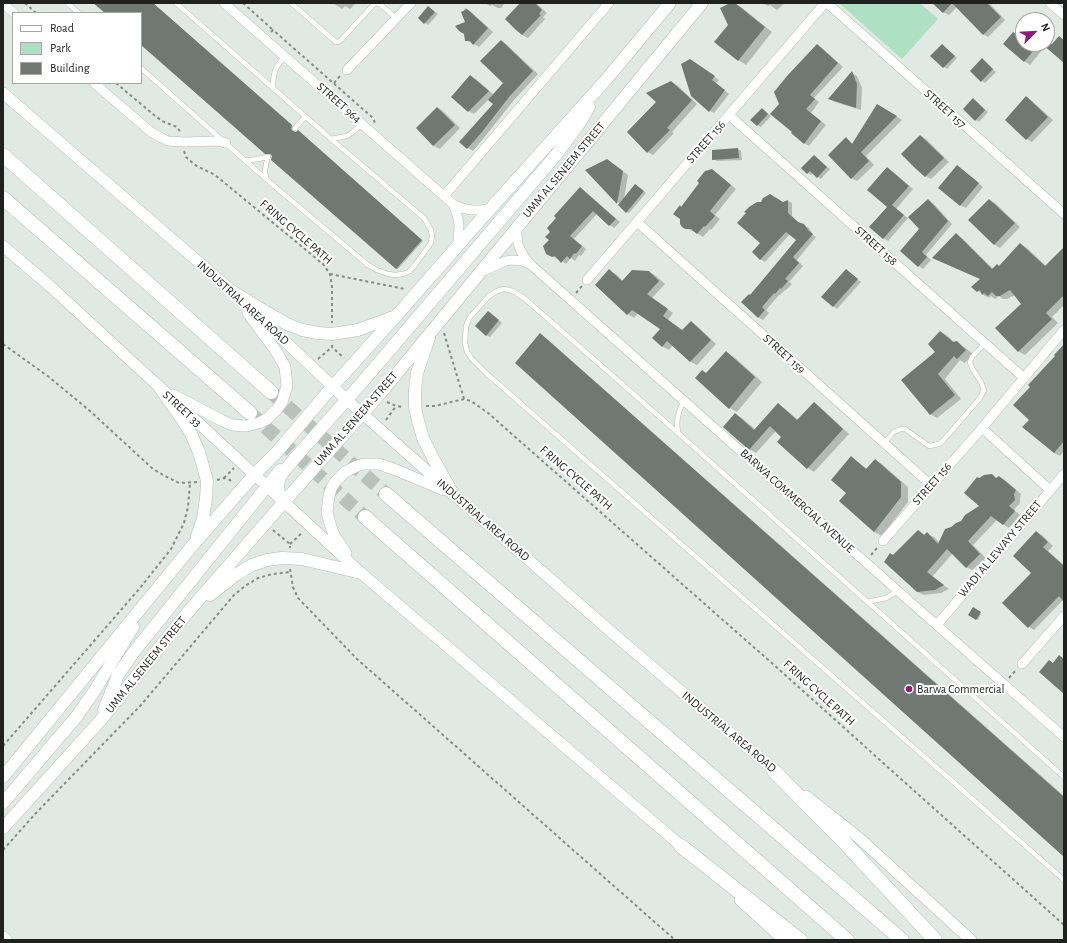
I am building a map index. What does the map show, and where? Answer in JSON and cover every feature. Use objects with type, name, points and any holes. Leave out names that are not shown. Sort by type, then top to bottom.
[{"type":"highway","points":[[3,155],[271,392]]},
{"type":"highway","points":[[3,198],[250,413]]},
{"type":"highway","points":[[386,494],[902,940]]},
{"type":"highway","points":[[365,517],[846,940]]},
{"type":"highway","points":[[774,771],[846,844],[935,940]]},
{"type":"highway","points":[[681,846],[800,940]]},
{"type":"main road","points":[[3,777],[192,546],[605,81],[670,3]]},
{"type":"main road","name":"UMM AL SENEEM STREET","points":[[3,828],[100,721],[188,612],[380,394],[702,3]]},
{"type":"main road","points":[[284,502],[278,486],[282,474],[556,155],[579,124],[605,81]]},
{"type":"main road","points":[[232,291],[287,324],[302,330],[332,334],[358,330],[397,315]]},
{"type":"main road","points":[[437,324],[422,356],[417,373],[415,407],[423,438],[453,494]]},
{"type":"main road","points":[[100,721],[118,675],[133,653],[267,486],[335,405],[338,396],[333,386]]},
{"type":"main road","points":[[160,388],[191,434],[199,452],[207,481],[203,519],[197,537],[192,546]]},
{"type":"main road","points":[[188,612],[237,574],[252,565],[267,560],[282,558],[302,559],[361,573]]},
{"type":"main road","points":[[3,803],[77,716],[95,690],[158,587]]},
{"type":"main road","points":[[3,771],[17,760]]},
{"type":"main road","points":[[3,937],[6,940]]},
{"type":"street","name":"STREET 964","points":[[224,3],[453,204],[471,210],[491,208]]},
{"type":"street","points":[[347,70],[411,3]]},
{"type":"street","points":[[444,196],[609,3]]},
{"type":"street","name":"STREET 156","points":[[586,280],[826,3]]},
{"type":"street","name":"STREET 157","points":[[826,3],[1064,214]]},
{"type":"street","points":[[1050,3],[1064,15]]},
{"type":"street","points":[[3,4],[13,12]]},
{"type":"street","points":[[95,84],[151,132],[160,137],[168,140],[184,142],[226,142]]},
{"type":"street","name":"INDUSTRIAL AREA ROAD","points":[[3,93],[232,291],[347,400],[453,494],[774,771],[858,837],[971,940]]},
{"type":"street","name":"STREET 158","points":[[729,115],[1024,378]]},
{"type":"street","points":[[453,204],[459,225],[458,245]]},
{"type":"street","name":"STREET 159","points":[[637,222],[931,485]]},
{"type":"street","name":"BARWA COMMERCIAL AVENUE","points":[[517,227],[519,247],[530,264],[1064,737]]},
{"type":"street","name":"STREET 33","points":[[3,246],[51,287],[361,573]]},
{"type":"street","points":[[481,272],[506,261],[512,260],[530,264]]},
{"type":"street","points":[[160,388],[223,421],[232,424],[246,426],[259,423],[267,419],[277,409],[282,402],[287,386],[285,367],[276,351],[232,291]]},
{"type":"street","name":"STREET 156","points":[[883,541],[982,428],[1064,330]]},
{"type":"street","points":[[982,428],[1050,490]]},
{"type":"street","points":[[453,494],[379,464],[364,464],[345,472],[331,489],[327,512],[328,520],[334,535],[361,573],[681,846],[784,940]]},
{"type":"street","name":"WADI AL LEWAYY STREET","points":[[937,625],[1064,474]]},
{"type":"street","points":[[1022,664],[1064,616]]},
{"type":"lane","points":[[67,3],[78,12]]},
{"type":"lane","points":[[142,69],[266,179],[368,265],[388,274],[403,274],[410,271],[431,243],[431,230],[424,218],[305,117],[176,3]]},
{"type":"lane","points":[[291,3],[338,42],[376,3],[381,5],[396,18]]},
{"type":"lane","points":[[273,89],[275,71],[285,56]]},
{"type":"lane","points":[[295,128],[305,117]]},
{"type":"lane","points":[[331,139],[346,136],[362,124]]},
{"type":"lane","points":[[245,160],[268,156],[265,171],[266,179]]},
{"type":"lane","points":[[1064,777],[524,298],[513,291],[504,289],[497,291],[489,296],[470,317],[466,326],[465,343],[467,352],[486,373],[1064,880]]},
{"type":"lane","points":[[884,443],[894,432],[905,429],[929,446],[940,443],[980,398],[984,390],[970,362],[985,343]]},
{"type":"lane","points":[[678,433],[678,416],[684,401]]},
{"type":"lane","points":[[867,602],[886,598],[898,591]]},
{"type":"path","points":[[25,3],[35,12]]},
{"type":"path","points":[[243,3],[373,118],[376,123],[372,132]]},
{"type":"path","points":[[265,39],[273,30]]},
{"type":"path","name":"F RING CYCLE PATH","points":[[117,84],[162,121],[177,128],[182,134],[186,157],[195,165],[215,175],[323,264],[330,274],[332,287],[332,346]]},
{"type":"path","points":[[330,274],[418,291]]},
{"type":"path","points":[[570,300],[586,280]]},
{"type":"path","points":[[380,394],[388,403],[396,406],[435,406],[464,399],[437,324]]},
{"type":"path","points":[[3,344],[48,377],[95,416],[153,469],[179,483],[190,483],[224,478],[230,480],[241,490]]},
{"type":"path","points":[[312,366],[332,346],[352,365]]},
{"type":"path","name":"F RING CYCLE PATH","points":[[464,399],[471,401],[488,413],[581,494],[1064,924]]},
{"type":"path","points":[[379,428],[396,406]]},
{"type":"path","points":[[224,478],[240,462]]},
{"type":"path","points":[[3,746],[140,588],[171,549],[184,523],[188,507],[190,483]]},
{"type":"path","points":[[265,523],[290,544]]},
{"type":"path","points":[[309,525],[290,544],[290,572],[293,587],[298,598],[357,659],[675,940]]},
{"type":"path","points":[[865,562],[883,541]]},
{"type":"path","points":[[3,850],[36,813],[141,705],[234,594],[258,578],[290,572]]},
{"type":"path","points":[[1004,684],[1022,664]]},
{"type":"green space","points":[[839,3],[920,3],[938,19],[902,59]]},
{"type":"building","points":[[93,3],[153,3],[292,125],[291,129],[293,131],[296,132],[298,130],[422,240],[396,269],[271,160],[272,156],[270,154],[265,154],[142,46],[142,12],[104,12]]},
{"type":"building","points":[[520,3],[535,3],[542,10],[539,14],[541,15],[522,35],[505,19]]},
{"type":"building","points":[[730,3],[735,3],[765,27],[738,61],[714,42],[728,25],[720,8]]},
{"type":"building","points":[[932,3],[952,3],[943,13]]},
{"type":"building","points":[[952,3],[987,3],[1001,17],[983,35]]},
{"type":"building","points":[[428,6],[435,12],[424,24],[418,18]]},
{"type":"building","points":[[467,9],[488,28],[473,45],[470,41],[465,41],[464,34],[455,26],[465,22],[461,12]]},
{"type":"building","points":[[1013,32],[1015,34],[1015,52],[1032,52],[1024,62],[1003,44]]},
{"type":"building","points":[[1059,36],[1064,40],[1064,63],[1051,52],[1055,52],[1055,41]]},
{"type":"building","points":[[501,40],[533,71],[509,97],[467,149],[459,142],[493,104],[488,100],[503,83],[480,61]]},
{"type":"building","points":[[817,44],[838,63],[810,95],[815,99],[806,109],[821,121],[804,144],[770,114],[779,104],[774,92]]},
{"type":"building","points":[[942,44],[955,56],[943,68],[930,56]]},
{"type":"building","points":[[982,58],[993,69],[981,82],[970,71]]},
{"type":"building","points":[[690,59],[715,76],[712,80],[725,90],[709,112],[691,96],[681,64]]},
{"type":"building","points":[[852,71],[857,84],[856,108],[828,99]]},
{"type":"building","points":[[470,75],[489,91],[468,112],[451,97]]},
{"type":"building","points":[[671,81],[692,100],[667,128],[670,130],[647,153],[627,132],[656,102],[646,93]]},
{"type":"building","points":[[1026,96],[1048,117],[1026,140],[1005,120]]},
{"type":"building","points":[[973,98],[985,110],[975,121],[963,109]]},
{"type":"building","points":[[877,104],[897,116],[861,152],[869,161],[851,179],[828,155],[846,137],[852,144]]},
{"type":"building","points":[[437,107],[455,125],[433,146],[416,128]]},
{"type":"building","points":[[762,108],[768,114],[757,126],[750,120]]},
{"type":"building","points":[[920,135],[944,158],[925,177],[901,154]]},
{"type":"building","points":[[738,148],[739,158],[712,160],[712,150]]},
{"type":"building","points":[[814,155],[827,167],[817,178],[810,171],[807,174],[801,168]]},
{"type":"building","points":[[607,159],[623,171],[617,204],[585,170]]},
{"type":"building","points":[[957,165],[979,183],[960,206],[938,188]]},
{"type":"building","points":[[887,167],[909,186],[892,205],[904,215],[883,239],[869,227],[887,207],[867,190]]},
{"type":"building","points":[[712,169],[731,185],[710,211],[715,216],[697,234],[691,229],[685,229],[682,227],[680,224],[680,219],[673,214],[680,205],[681,207],[699,183],[697,181],[705,171]]},
{"type":"building","points":[[635,184],[644,191],[626,213],[618,205]]},
{"type":"building","points":[[580,187],[616,219],[609,226],[593,211],[570,236],[582,246],[570,259],[567,256],[561,263],[555,256],[552,257],[546,254],[543,246],[549,240],[545,237],[550,232],[547,228],[556,218],[554,216]]},
{"type":"building","points":[[770,194],[783,202],[788,200],[788,213],[798,222],[804,224],[813,234],[793,257],[799,263],[785,279],[788,281],[781,289],[780,288],[775,294],[774,293],[762,307],[765,310],[758,318],[741,302],[749,294],[750,295],[796,240],[786,232],[760,260],[752,252],[760,243],[737,223],[749,207],[757,202],[761,202],[763,198]]},
{"type":"building","points":[[928,199],[948,221],[922,252],[927,257],[918,267],[900,251],[919,229],[908,217]]},
{"type":"building","points":[[989,199],[1015,223],[994,245],[968,220]]},
{"type":"building","points":[[956,233],[992,269],[997,264],[999,266],[1020,243],[1045,266],[1064,247],[1064,295],[1046,313],[1052,319],[1018,352],[995,328],[1021,304],[1010,290],[1000,296],[996,296],[992,292],[988,296],[984,293],[982,295],[980,290],[977,292],[971,287],[980,279],[932,258]]},
{"type":"building","points":[[609,269],[622,281],[632,270],[649,271],[659,281],[647,294],[668,309],[663,316],[682,330],[691,321],[711,340],[690,362],[667,341],[662,347],[652,338],[660,329],[632,310],[627,315],[595,285]]},
{"type":"building","points":[[846,269],[858,279],[833,307],[821,297]]},
{"type":"building","points":[[488,311],[499,320],[486,336],[475,326]]},
{"type":"building","points":[[940,331],[953,342],[957,341],[966,350],[957,359],[954,356],[938,374],[955,395],[930,415],[901,380],[935,352],[928,344]]},
{"type":"building","name":"Barwa Commercial","points":[[540,333],[1064,797],[1064,857],[515,363]]},
{"type":"building","points":[[1064,344],[1064,441],[1054,453],[1022,427],[1029,420],[1013,405],[1030,387],[1028,385]]},
{"type":"building","points":[[726,351],[755,377],[729,409],[695,378],[702,370],[706,373]]},
{"type":"building","points":[[814,402],[843,429],[807,469],[777,442],[781,437],[770,426],[749,450],[723,427],[735,413],[754,430],[778,403],[797,420]]},
{"type":"building","points":[[851,456],[866,469],[875,459],[901,482],[901,497],[874,532],[839,501],[846,493],[831,480]]},
{"type":"building","points":[[992,474],[996,478],[999,476],[1016,490],[1014,494],[1015,500],[1009,506],[1015,511],[1003,525],[991,516],[968,541],[980,554],[966,568],[947,549],[927,572],[944,585],[935,590],[917,592],[884,562],[890,553],[893,555],[918,530],[924,535],[927,532],[938,544],[945,529],[961,521],[965,515],[979,506],[964,493],[977,477],[979,478],[984,475]]},
{"type":"building","points":[[1036,531],[1048,542],[1043,547],[1064,566],[1064,602],[1059,596],[1028,628],[1002,603],[1031,573],[1013,556]]},
{"type":"building","points":[[973,607],[981,612],[976,620],[968,615]]},
{"type":"building","points":[[1059,655],[1064,659],[1064,694],[1039,672],[1049,660],[1053,663]]},
{"type":"tunnel","points":[[271,392],[386,494]]},
{"type":"tunnel","points":[[250,413],[365,517]]},
{"type":"place","name":"Barwa Commercial","points":[[909,689]]}]
